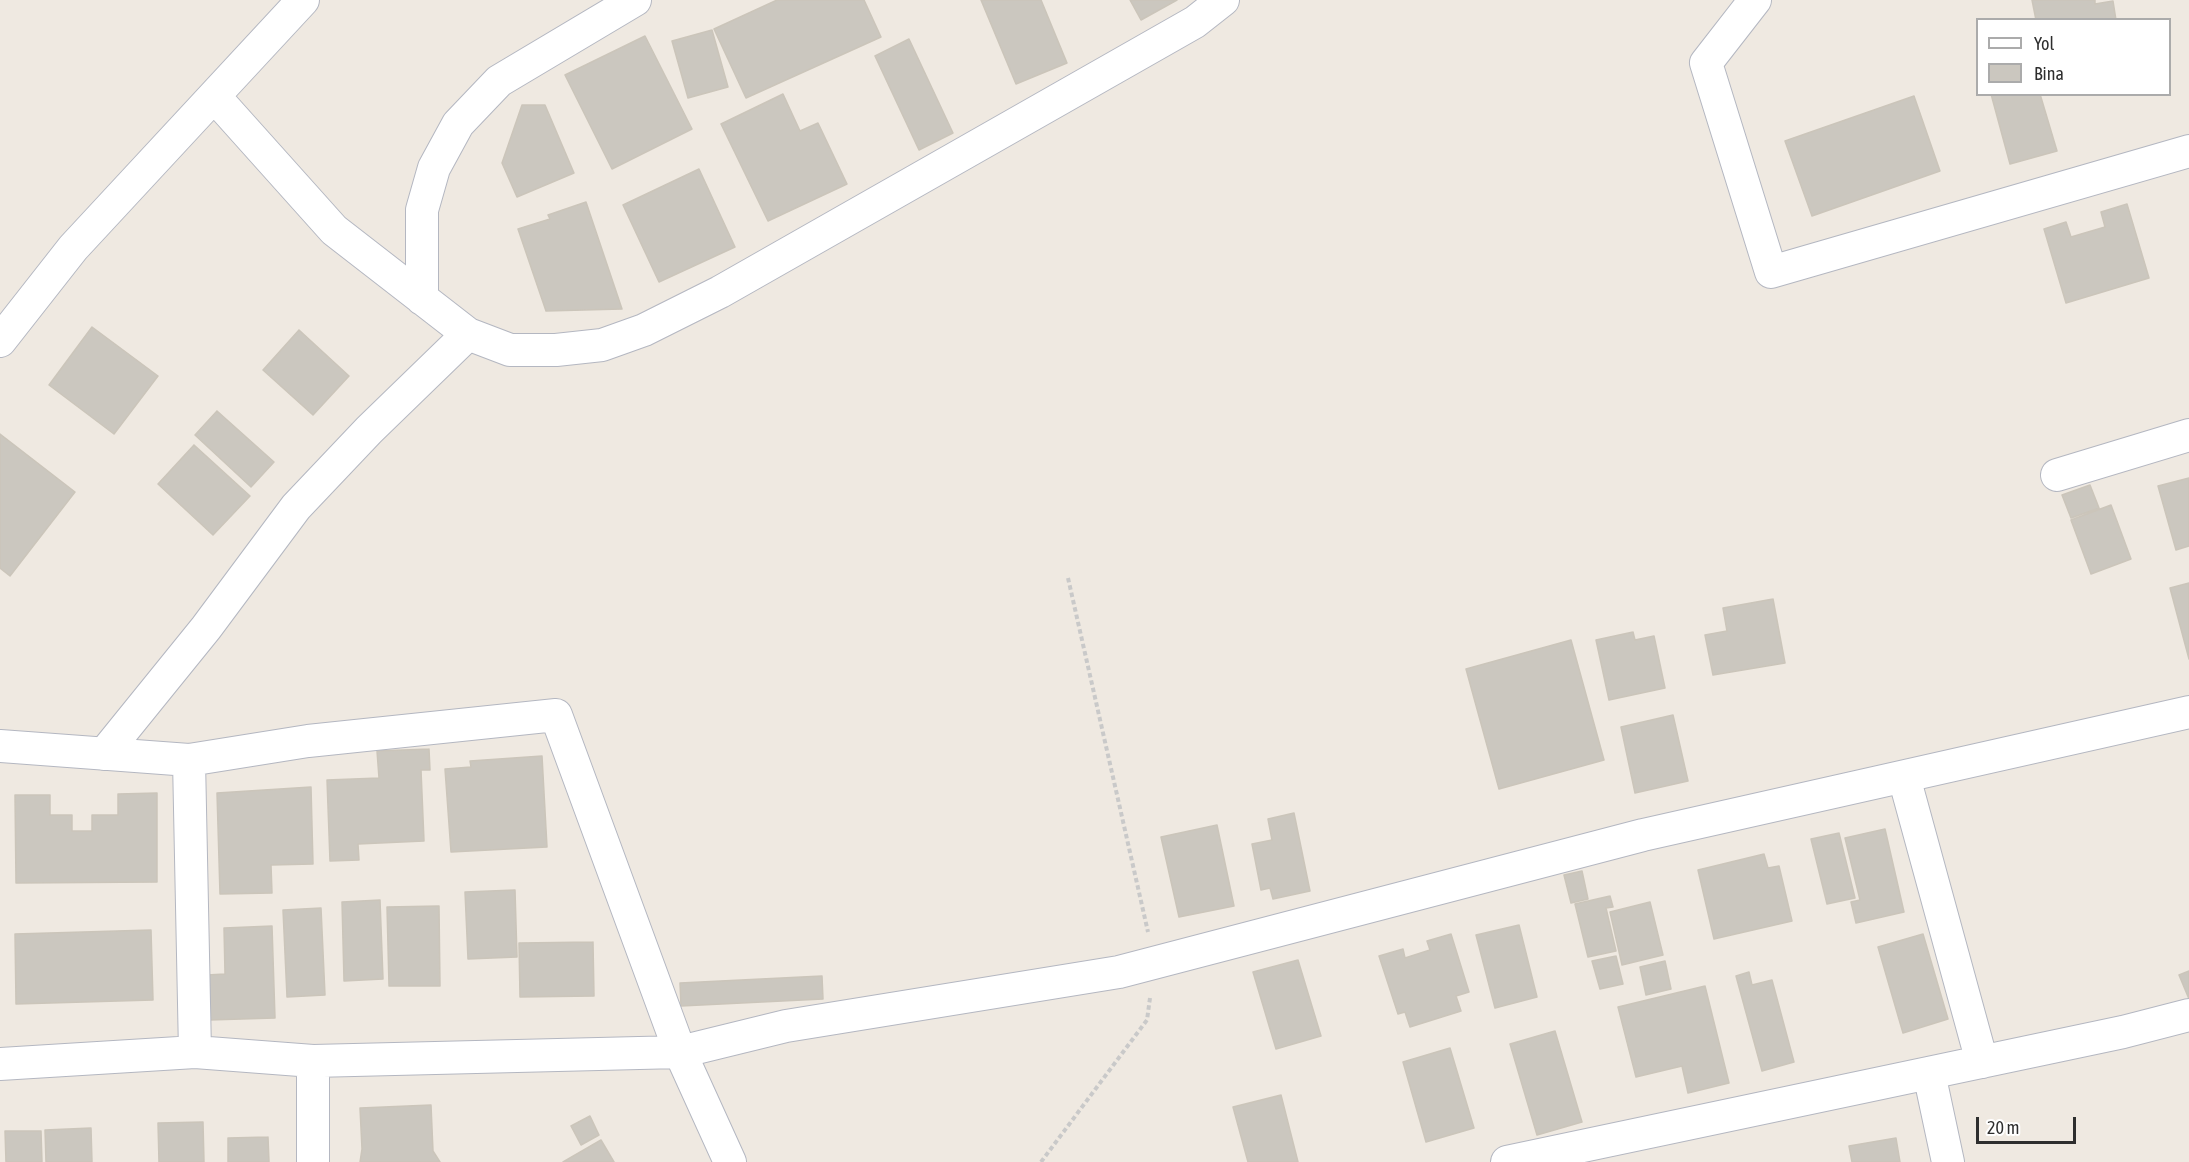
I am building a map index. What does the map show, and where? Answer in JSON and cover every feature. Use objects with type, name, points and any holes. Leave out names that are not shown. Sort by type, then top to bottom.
[{"type":"street","points":[[0,341],[73,248],[303,0]]},
{"type":"street","points":[[422,299],[422,210],[434,168],[458,124],[499,81],[635,0]]},
{"type":"street","points":[[214,96],[334,230],[468,334],[510,350],[556,350],[602,345],[644,330],[720,292],[1195,21],[1223,0]]},
{"type":"street","points":[[1755,0],[1706,63],[1771,272],[2189,151]]},
{"type":"street","points":[[104,754],[206,628],[296,507],[369,430],[468,334]]},
{"type":"street","points":[[2056,475],[2189,435]]},
{"type":"street","points":[[0,1064],[195,1052],[313,1061],[680,1052],[786,1026],[1119,972],[1643,835],[2189,712]]},
{"type":"street","points":[[0,746],[189,760],[308,741],[556,715],[680,1052],[730,1162]]},
{"type":"street","points":[[189,760],[195,1052]]},
{"type":"street","points":[[1904,777],[1982,1062]]},
{"type":"street","points":[[1507,1162],[1982,1062],[2189,1015]]},
{"type":"street","points":[[313,1061],[313,1162]]},
{"type":"street","points":[[1929,1073],[1948,1162]]},
{"type":"path","points":[[1041,1162],[1147,1020],[1156,963],[1068,578]]},
{"type":"building","points":[[777,0],[864,0],[881,37],[746,98],[714,29]]},
{"type":"building","points":[[981,0],[1041,0],[1067,63],[1016,84]]},
{"type":"building","points":[[1130,0],[1177,0],[1141,20]]},
{"type":"building","points":[[2032,0],[2095,0],[2095,4],[2113,1],[2116,18],[2036,18]]},
{"type":"building","points":[[712,30],[728,87],[688,98],[672,41]]},
{"type":"building","points":[[645,36],[692,129],[612,169],[565,75]]},
{"type":"building","points":[[909,39],[953,133],[919,150],[875,56]]},
{"type":"building","points":[[783,94],[800,131],[818,123],[847,184],[768,221],[721,124]]},
{"type":"building","points":[[1914,96],[1940,171],[1812,216],[1785,141]]},
{"type":"building","points":[[1992,96],[2041,96],[2057,151],[2010,164]]},
{"type":"building","points":[[522,105],[545,105],[574,173],[517,197],[502,163]]},
{"type":"building","points":[[699,169],[735,247],[659,282],[623,205]]},
{"type":"building","points":[[586,202],[622,309],[546,311],[518,229],[550,219],[548,215]]},
{"type":"building","points":[[2127,204],[2149,278],[2066,303],[2044,229],[2066,222],[2071,237],[2105,227],[2101,212]]},
{"type":"building","points":[[92,327],[158,376],[114,434],[49,385]]},
{"type":"building","points":[[299,330],[349,376],[313,415],[263,370]]},
{"type":"building","points":[[217,411],[274,462],[251,487],[195,435]]},
{"type":"building","points":[[0,434],[75,492],[10,576],[0,568]]},
{"type":"building","points":[[194,445],[250,496],[213,535],[158,484]]},
{"type":"building","points":[[2189,478],[2189,546],[2176,550],[2158,486]]},
{"type":"building","points":[[2090,485],[2099,508],[2071,518],[2062,495]]},
{"type":"building","points":[[2111,505],[2131,559],[2091,574],[2071,520]]},
{"type":"building","points":[[2189,583],[2189,659],[2170,588]]},
{"type":"building","points":[[1773,599],[1785,663],[1713,675],[1705,635],[1727,631],[1723,608]]},
{"type":"building","points":[[1633,632],[1635,640],[1654,636],[1665,688],[1609,700],[1596,640]]},
{"type":"building","points":[[1571,640],[1604,760],[1499,789],[1466,669]]},
{"type":"building","points":[[1673,715],[1688,781],[1635,793],[1621,727]]},
{"type":"building","points":[[429,749],[430,770],[421,770],[424,841],[358,844],[359,860],[330,861],[327,780],[379,778],[377,751]]},
{"type":"building","points":[[542,756],[547,847],[451,852],[445,769],[471,767],[470,761]]},
{"type":"building","points":[[311,787],[313,864],[271,865],[272,893],[220,894],[217,793]]},
{"type":"building","points":[[157,793],[157,882],[16,883],[15,795],[50,795],[50,815],[72,815],[72,831],[92,831],[92,815],[118,815],[118,794]]},
{"type":"building","points":[[1294,813],[1310,891],[1273,899],[1270,888],[1261,890],[1252,844],[1272,840],[1268,819]]},
{"type":"building","points":[[1217,825],[1234,906],[1179,917],[1161,837]]},
{"type":"building","points":[[1885,829],[1904,912],[1856,923],[1851,902],[1860,900],[1845,838]]},
{"type":"building","points":[[1839,833],[1855,898],[1827,904],[1811,839]]},
{"type":"building","points":[[1764,854],[1768,868],[1779,866],[1792,921],[1714,939],[1698,870]]},
{"type":"building","points":[[1582,871],[1588,899],[1571,903],[1564,875]]},
{"type":"building","points":[[515,890],[517,957],[468,959],[465,892]]},
{"type":"building","points":[[1610,896],[1613,907],[1606,908],[1616,951],[1588,957],[1575,904]]},
{"type":"building","points":[[380,900],[383,979],[344,981],[342,902]]},
{"type":"building","points":[[1650,902],[1663,955],[1622,965],[1610,912]]},
{"type":"building","points":[[439,906],[440,986],[389,986],[387,907]]},
{"type":"building","points":[[321,908],[325,995],[287,997],[283,910]]},
{"type":"building","points":[[1519,925],[1537,997],[1495,1008],[1476,935]]},
{"type":"building","points":[[272,926],[275,1018],[209,1020],[207,975],[225,974],[224,928]]},
{"type":"building","points":[[151,930],[153,1000],[16,1004],[15,934]]},
{"type":"building","points":[[1451,934],[1469,992],[1456,996],[1461,1011],[1410,1027],[1405,1012],[1398,1014],[1379,956],[1403,949],[1405,958],[1430,950],[1427,941]]},
{"type":"building","points":[[1923,934],[1948,1019],[1903,1033],[1878,947]]},
{"type":"building","points":[[593,942],[594,996],[520,997],[519,943]]},
{"type":"building","points":[[1616,956],[1623,984],[1600,989],[1592,961]]},
{"type":"building","points":[[1298,960],[1321,1036],[1276,1049],[1253,972]]},
{"type":"building","points":[[1665,961],[1671,989],[1646,995],[1640,967]]},
{"type":"building","points":[[2189,971],[2189,999],[2179,975]]},
{"type":"building","points":[[1749,972],[1752,985],[1772,980],[1794,1062],[1762,1071],[1736,976]]},
{"type":"building","points":[[822,976],[823,999],[681,1006],[680,983]]},
{"type":"building","points":[[1705,986],[1729,1083],[1688,1093],[1682,1066],[1636,1077],[1618,1007]]},
{"type":"building","points":[[1555,1031],[1582,1122],[1537,1135],[1510,1044]]},
{"type":"building","points":[[1450,1048],[1474,1128],[1426,1142],[1403,1062]]},
{"type":"building","points":[[1281,1095],[1298,1162],[1248,1162],[1233,1107]]},
{"type":"building","points":[[431,1105],[433,1151],[440,1162],[360,1162],[362,1149],[360,1108]]},
{"type":"building","points":[[590,1116],[599,1135],[581,1145],[571,1126]]},
{"type":"building","points":[[203,1122],[204,1162],[159,1162],[158,1123]]},
{"type":"building","points":[[91,1128],[92,1162],[46,1162],[45,1130]]},
{"type":"building","points":[[5,1131],[41,1131],[42,1162],[6,1162]]},
{"type":"building","points":[[268,1137],[269,1162],[228,1162],[228,1138]]},
{"type":"building","points":[[1896,1138],[1900,1162],[1852,1162],[1849,1146]]},
{"type":"building","points":[[601,1140],[614,1162],[563,1162]]}]
